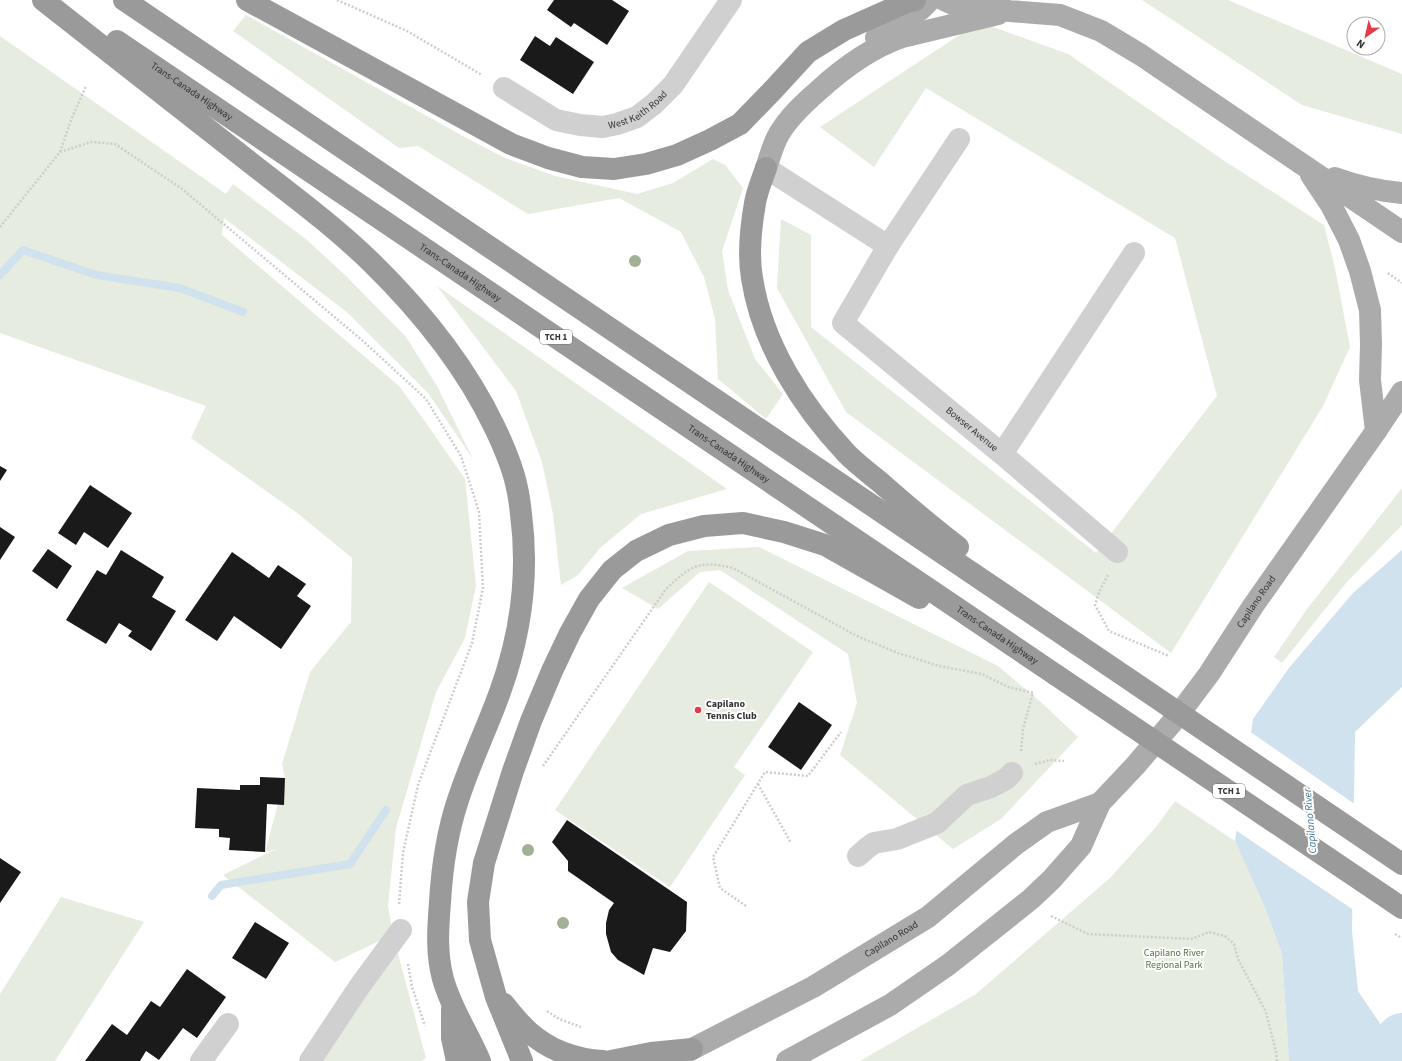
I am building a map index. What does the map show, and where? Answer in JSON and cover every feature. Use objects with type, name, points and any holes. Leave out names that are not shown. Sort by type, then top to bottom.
[{"type":"highway","points":[[43,0],[317,215],[369,260],[404,295],[433,328],[460,366],[484,404],[504,447],[518,488],[523,533],[524,580],[519,622],[510,664],[494,710],[476,751],[457,802],[446,846],[437,939],[442,976],[452,1007],[469,1036],[480,1061]]},
{"type":"highway","name":"Trans-Canada Highway","points":[[56,0],[1402,908]]},
{"type":"highway","points":[[124,0],[1402,864]]},
{"type":"highway","points":[[247,0],[511,144],[548,158],[582,167],[614,169],[646,164],[677,155],[740,124],[808,52],[844,30],[907,2],[915,0]]},
{"type":"highway","points":[[766,168],[755,202],[751,238],[752,277],[759,312],[774,348],[791,380],[816,416],[848,454],[924,521],[1018,594],[1077,644]]},
{"type":"highway","points":[[522,1061],[496,997],[480,940],[478,902],[484,863],[513,771],[531,721],[570,633],[589,599],[612,570],[636,551],[669,535],[704,526],[742,523],[784,532],[824,545],[1056,674]]},
{"type":"highway","points":[[496,997],[529,1032],[546,1045],[586,1060],[603,1061]]},
{"type":"highway","points":[[452,1007],[452,1038],[457,1061]]},
{"type":"highway","points":[[611,1061],[651,1053],[692,1049]]},
{"type":"main road","points":[[867,52],[880,31],[920,10],[930,0]]},
{"type":"main road","points":[[944,0],[955,5],[1060,15],[1100,32],[1141,55],[1402,232]]},
{"type":"main road","points":[[766,168],[779,134],[797,110],[837,74],[867,52],[902,37],[1010,11]]},
{"type":"main road","points":[[1304,166],[1354,185],[1402,193]]},
{"type":"main road","points":[[1304,166],[1331,205],[1349,240],[1360,271],[1370,310],[1370,380],[1376,431]]},
{"type":"main road","name":"Capilano Road","points":[[788,1061],[890,1006],[948,965],[1031,899],[1052,879],[1081,846],[1100,803],[1135,766],[1176,718],[1209,674],[1253,606],[1402,392]]},
{"type":"main road","name":"Capilano Road","points":[[672,1061],[692,1049],[813,987],[928,917],[1016,844],[1047,822],[1100,803]]},
{"type":"street","name":"West Keith Road","points":[[504,88],[556,120],[580,125],[603,127],[637,117],[654,104],[673,85],[731,0]]},
{"type":"street","name":"Bowser Avenue","points":[[959,139],[888,246],[843,323],[1002,454],[1134,253]]},
{"type":"street","points":[[766,168],[888,246]]},
{"type":"street","points":[[1002,454],[1118,552]]},
{"type":"street","points":[[858,856],[874,843],[897,839],[937,823],[967,795],[991,787],[1006,779],[1012,773]]},
{"type":"street","points":[[310,1061],[359,987],[401,930]]},
{"type":"street","points":[[201,1061],[228,1024]]},
{"type":"path","points":[[337,0],[407,31],[504,88]]},
{"type":"path","points":[[0,227],[60,152],[71,120],[86,86]]},
{"type":"path","points":[[60,152],[91,142],[115,144],[182,188],[363,341],[426,399],[461,456],[478,512],[483,588],[472,644],[418,785],[403,853],[398,906],[412,987],[425,1027]]},
{"type":"path","points":[[1118,552],[1111,565],[1107,580],[1099,592],[1095,605],[1109,631],[1169,656]]},
{"type":"path","points":[[542,769],[666,589],[682,575],[697,566],[713,564],[733,568],[857,636],[898,653],[939,666],[982,674],[1008,687],[1038,694]]},
{"type":"path","points":[[1012,773],[1022,748],[1023,729],[1033,693]]},
{"type":"path","points":[[746,906],[720,888],[713,857],[765,772],[808,776],[842,732]]},
{"type":"path","points":[[1012,773],[1018,769],[1050,760],[1064,761]]},
{"type":"path","points":[[758,784],[791,843]]},
{"type":"path","points":[[1048,912],[1051,916],[1088,934],[1192,939],[1209,932],[1225,936],[1234,944],[1238,959],[1266,1012],[1277,1061]]},
{"type":"path","points":[[546,1010],[558,1019],[581,1027]]},
{"type":"green space","points":[[1142,0],[1228,0],[1346,50],[1346,56],[1360,56],[1402,74],[1402,134],[1302,105]]},
{"type":"green space","points":[[246,15],[505,158],[555,176],[637,194],[673,183],[713,159],[725,165],[743,188],[722,251],[728,290],[755,359],[783,394],[766,419],[718,379],[715,319],[704,277],[681,232],[619,198],[528,214],[418,146],[399,148],[233,31]]},
{"type":"green space","points":[[979,22],[1068,54],[1226,162],[1324,225],[1335,268],[1350,347],[1323,406],[1171,653],[846,412],[777,288],[781,219],[811,235],[811,327],[1096,553],[1217,396],[1175,238],[926,88],[874,167],[820,127]]},
{"type":"green space","points":[[0,36],[226,194],[233,184],[307,240],[346,276],[406,337],[437,386],[473,459],[428,393],[348,313],[224,218],[222,235],[399,386],[465,479],[476,586],[465,638],[436,692],[396,828],[388,906],[393,935],[426,1058],[421,1061],[319,1061],[392,935],[335,962],[223,875],[276,849],[265,852],[285,778],[282,764],[310,672],[351,622],[352,558],[296,512],[191,438],[206,406],[0,333]]},
{"type":"green space","points":[[437,286],[727,489],[641,514],[600,548],[578,575],[561,585],[553,514],[542,462],[516,391]]},
{"type":"green space","points":[[1402,488],[1402,525],[1346,583],[1282,663],[1274,657],[1307,609]]},
{"type":"green space","points":[[759,547],[998,666],[1043,704],[1078,737],[1001,819],[953,849],[840,755],[857,703],[848,654],[720,570],[700,572],[658,609],[622,588],[688,551]]},
{"type":"green space","name":"Capilano Tennis Club","points":[[709,582],[813,652],[734,767],[745,775],[670,887],[555,810]]},
{"type":"green space","name":"Capilano River Regional Park","points":[[1175,801],[1235,841],[1265,908],[1282,954],[1289,1061],[860,1061],[976,994],[1110,878],[1156,827]]},
{"type":"green space","points":[[61,897],[144,922],[55,1061],[0,1061],[0,994]]},
{"type":"water","name":"Capilano River","points":[[1402,550],[1402,687],[1355,732],[1352,931],[1358,991],[1402,1056],[1399,1061],[1289,1061],[1282,954],[1265,908],[1235,841],[1253,719],[1289,668],[1353,593]]},
{"type":"pier","points":[[1249,731],[1356,805],[1355,911],[1234,829]]},
{"type":"building","points":[[554,0],[612,0],[629,11],[607,45],[574,23],[571,27],[547,10]]},
{"type":"building","points":[[535,36],[550,46],[556,37],[594,62],[573,94],[520,60]]},
{"type":"building","points":[[0,466],[7,470],[0,481]]},
{"type":"building","points":[[90,485],[132,513],[108,548],[84,532],[76,545],[58,533]]},
{"type":"building","points":[[0,527],[15,537],[0,560]]},
{"type":"building","points":[[48,549],[72,566],[57,589],[32,571]]},
{"type":"building","points":[[121,550],[164,577],[152,597],[176,611],[151,651],[128,636],[132,631],[119,623],[106,644],[66,620],[97,570],[106,575]]},
{"type":"building","points":[[232,552],[269,578],[278,565],[306,584],[297,596],[311,606],[281,649],[234,616],[217,641],[185,620]]},
{"type":"building","points":[[799,702],[832,725],[801,770],[768,747]]},
{"type":"building","points":[[260,777],[285,778],[284,805],[267,804],[265,852],[229,850],[230,838],[219,837],[219,829],[195,828],[197,788],[240,790],[240,785],[260,785]]},
{"type":"building","points":[[567,820],[687,902],[686,931],[670,952],[653,948],[644,975],[618,960],[611,952],[606,934],[606,923],[609,910],[614,903],[568,871],[568,861],[552,842]]},
{"type":"building","points":[[0,858],[21,872],[0,903]]},
{"type":"building","points":[[255,922],[289,943],[266,979],[232,958]]},
{"type":"building","points":[[187,969],[226,997],[197,1038],[183,1028],[159,1060],[146,1051],[140,1061],[85,1061],[112,1024],[127,1035],[151,1001],[160,1007]]},
{"type":"waterway","points":[[0,275],[23,250],[96,275],[180,288],[243,312]]},
{"type":"waterway","points":[[212,896],[221,885],[350,864],[386,810]]},
{"type":"waterway","points":[[1378,1061],[1402,1038]]},
{"type":"place","name":"Capilano Tennis Club","points":[[698,710]]}]
